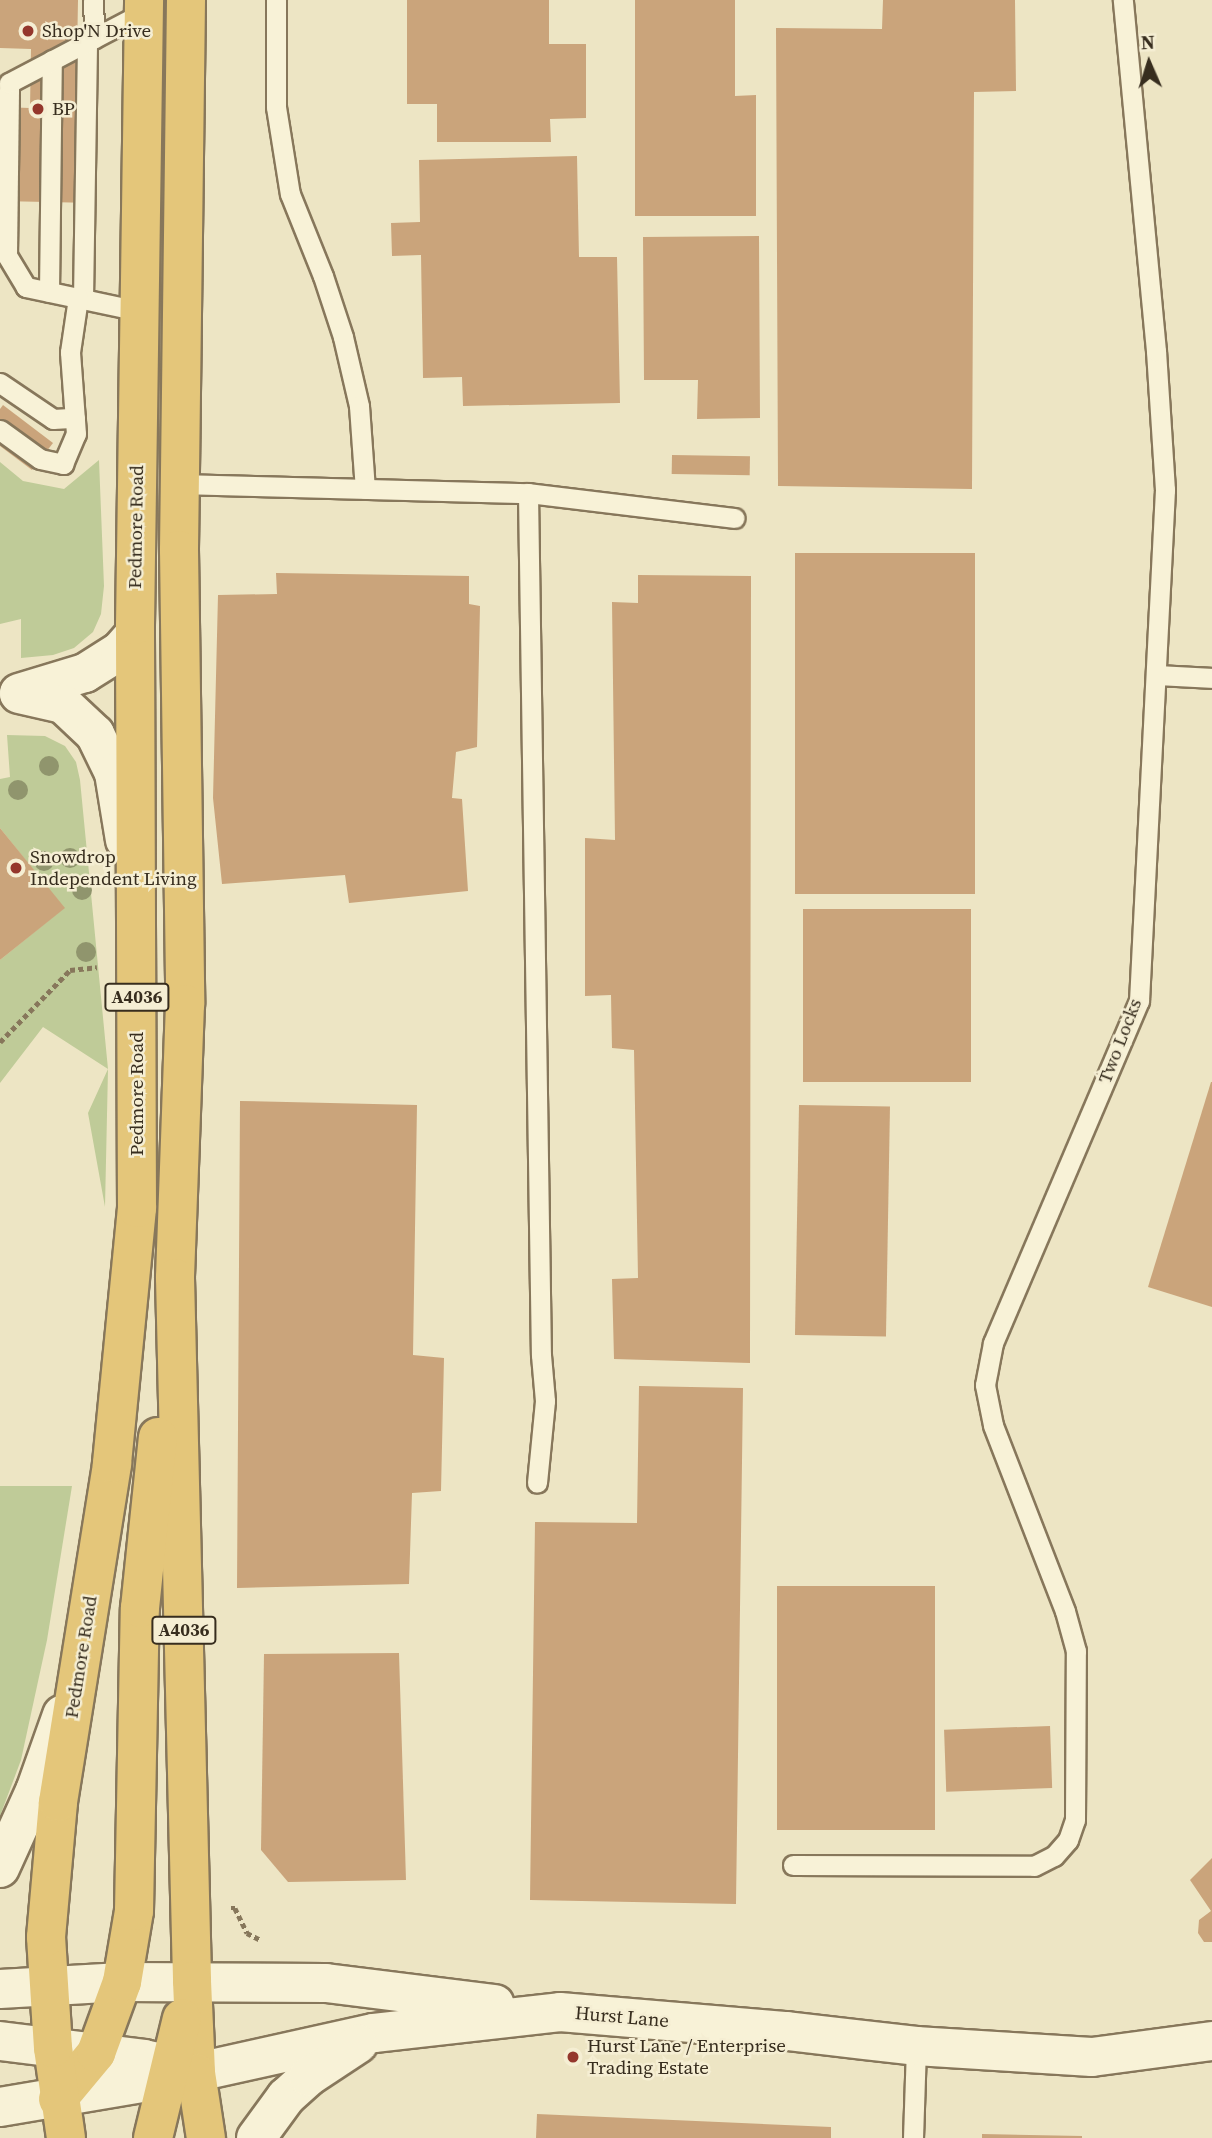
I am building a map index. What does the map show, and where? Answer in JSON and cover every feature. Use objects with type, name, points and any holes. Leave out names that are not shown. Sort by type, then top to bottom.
[{"type":"highway","name":"A4036","points":[[186,0],[179,484],[185,1004],[175,1279],[192,1981],[177,2072],[206,2138]]},
{"type":"highway","name":"Pedmore Road","points":[[66,2138],[58,2099],[46,1937],[57,1816],[112,1463],[137,1208],[135,634],[144,6]]},
{"type":"highway","points":[[58,2099],[96,2053],[122,1982],[134,1911],[141,1608],[175,1279]]},
{"type":"highway","points":[[153,2138],[177,2072]]},
{"type":"street","points":[[9,696],[85,673],[120,651],[135,634]]},
{"type":"street","points":[[9,696],[63,704],[95,734],[114,773],[137,905]]},
{"type":"street","points":[[0,1868],[35,1791],[80,1662]]},
{"type":"street","points":[[0,1989],[122,1982],[326,1983],[560,2012]]},
{"type":"street","name":"Hurst Lane","points":[[0,2107],[121,2088],[177,2072],[374,2033],[560,2012],[787,2031],[916,2046],[1092,2057],[1212,2041]]},
{"type":"street","points":[[256,2138],[273,2112],[301,2084],[374,2033]]},
{"type":"street","points":[[0,2041],[96,2053],[177,2072]]},
{"type":"lane","points":[[0,430],[40,459],[63,464],[76,435],[70,352],[80,299],[93,0]]},
{"type":"lane","points":[[276,0],[276,107],[290,194],[323,276],[343,337],[359,406],[365,489]]},
{"type":"lane","name":"Two Locks","points":[[793,1865],[1034,1866],[1054,1856],[1068,1840],[1075,1819],[1076,1651],[1065,1611],[993,1425],[985,1385],[993,1343],[1139,1001],[1165,490],[1156,351],[1123,0]]},
{"type":"lane","points":[[139,311],[26,287],[7,255],[4,86],[91,40],[144,6]]},
{"type":"lane","points":[[49,292],[52,60]]},
{"type":"lane","points":[[0,383],[53,419],[75,418]]},
{"type":"lane","points":[[179,484],[528,493],[734,518]]},
{"type":"lane","points":[[528,493],[541,1341],[545,1401],[537,1483]]},
{"type":"lane","points":[[1157,675],[1212,678]]},
{"type":"lane","points":[[913,2138],[916,2046]]},
{"type":"path","points":[[0,1042],[69,970],[105,965]]},
{"type":"green space","points":[[99,460],[104,586],[101,614],[93,632],[74,648],[53,655],[21,658],[21,619],[0,624],[0,462],[23,481],[64,489]]},
{"type":"green space","points":[[7,735],[45,736],[65,746],[76,762],[80,780],[108,1069],[43,1027],[0,1083],[0,960],[64,908],[0,828],[0,779],[10,777]]},
{"type":"green space","points":[[108,1069],[105,1207],[88,1113]]},
{"type":"green space","points":[[0,1486],[72,1486],[47,1640],[21,1760],[0,1816]]},
{"type":"building","name":"BP","points":[[0,0],[78,0],[76,111],[96,111],[94,203],[0,201],[0,107],[30,108],[31,49],[0,48]]},
{"type":"building","points":[[407,0],[549,0],[549,44],[586,44],[586,118],[550,119],[551,142],[437,142],[437,104],[407,104]]},
{"type":"building","points":[[635,0],[735,0],[735,96],[756,95],[756,216],[635,216]]},
{"type":"building","points":[[883,0],[1015,0],[1016,91],[974,92],[972,489],[778,486],[776,28],[882,29]]},
{"type":"building","points":[[577,156],[579,257],[617,257],[620,403],[463,406],[462,377],[423,378],[421,255],[392,256],[391,223],[420,222],[419,160]]},
{"type":"building","points":[[759,236],[760,418],[697,419],[698,380],[644,380],[643,237]]},
{"type":"building","points":[[3,405],[53,443],[32,470],[0,446],[0,409]]},
{"type":"building","points":[[672,455],[750,456],[750,475],[672,474]]},
{"type":"building","points":[[795,553],[975,553],[975,894],[795,894]]},
{"type":"building","points":[[276,573],[469,576],[469,604],[480,606],[477,747],[456,752],[452,798],[462,799],[468,891],[349,903],[345,875],[222,884],[213,798],[218,595],[277,594]]},
{"type":"building","points":[[638,575],[751,576],[750,1363],[614,1359],[612,1279],[638,1278],[634,1050],[612,1048],[611,995],[585,996],[585,838],[615,840],[612,602],[638,603]]},
{"type":"building","name":"Snowdrop Independent Living","points":[[0,828],[65,908],[0,960]]},
{"type":"building","points":[[803,909],[971,909],[971,1082],[803,1082]]},
{"type":"building","points":[[1212,1082],[1212,1307],[1148,1287]]},
{"type":"building","points":[[240,1101],[417,1105],[413,1355],[444,1358],[441,1491],[412,1493],[409,1584],[237,1588]]},
{"type":"building","points":[[799,1105],[890,1107],[886,1337],[795,1335]]},
{"type":"building","points":[[639,1386],[743,1388],[736,1904],[530,1900],[535,1522],[637,1523]]},
{"type":"building","points":[[777,1586],[935,1586],[935,1830],[777,1830]]},
{"type":"building","points":[[399,1653],[406,1880],[288,1882],[261,1850],[264,1654]]},
{"type":"building","points":[[1050,1726],[1052,1788],[946,1792],[944,1730]]},
{"type":"building","points":[[1212,1858],[1212,1942],[1204,1942],[1198,1933],[1199,1920],[1211,1911],[1190,1880]]},
{"type":"building","points":[[537,2114],[831,2127],[831,2138],[536,2138]]},
{"type":"building","points":[[982,2134],[1082,2136],[1082,2138],[982,2138]]},
{"type":"place","name":"Shop'N Drive","points":[[28,31]]},
{"type":"place","name":"BP","points":[[38,109]]},
{"type":"place","name":"Snowdrop Independent Living","points":[[16,868]]},
{"type":"place","name":"Hurst Lane / Enterprise Trading Estate","points":[[573,2057]]}]
